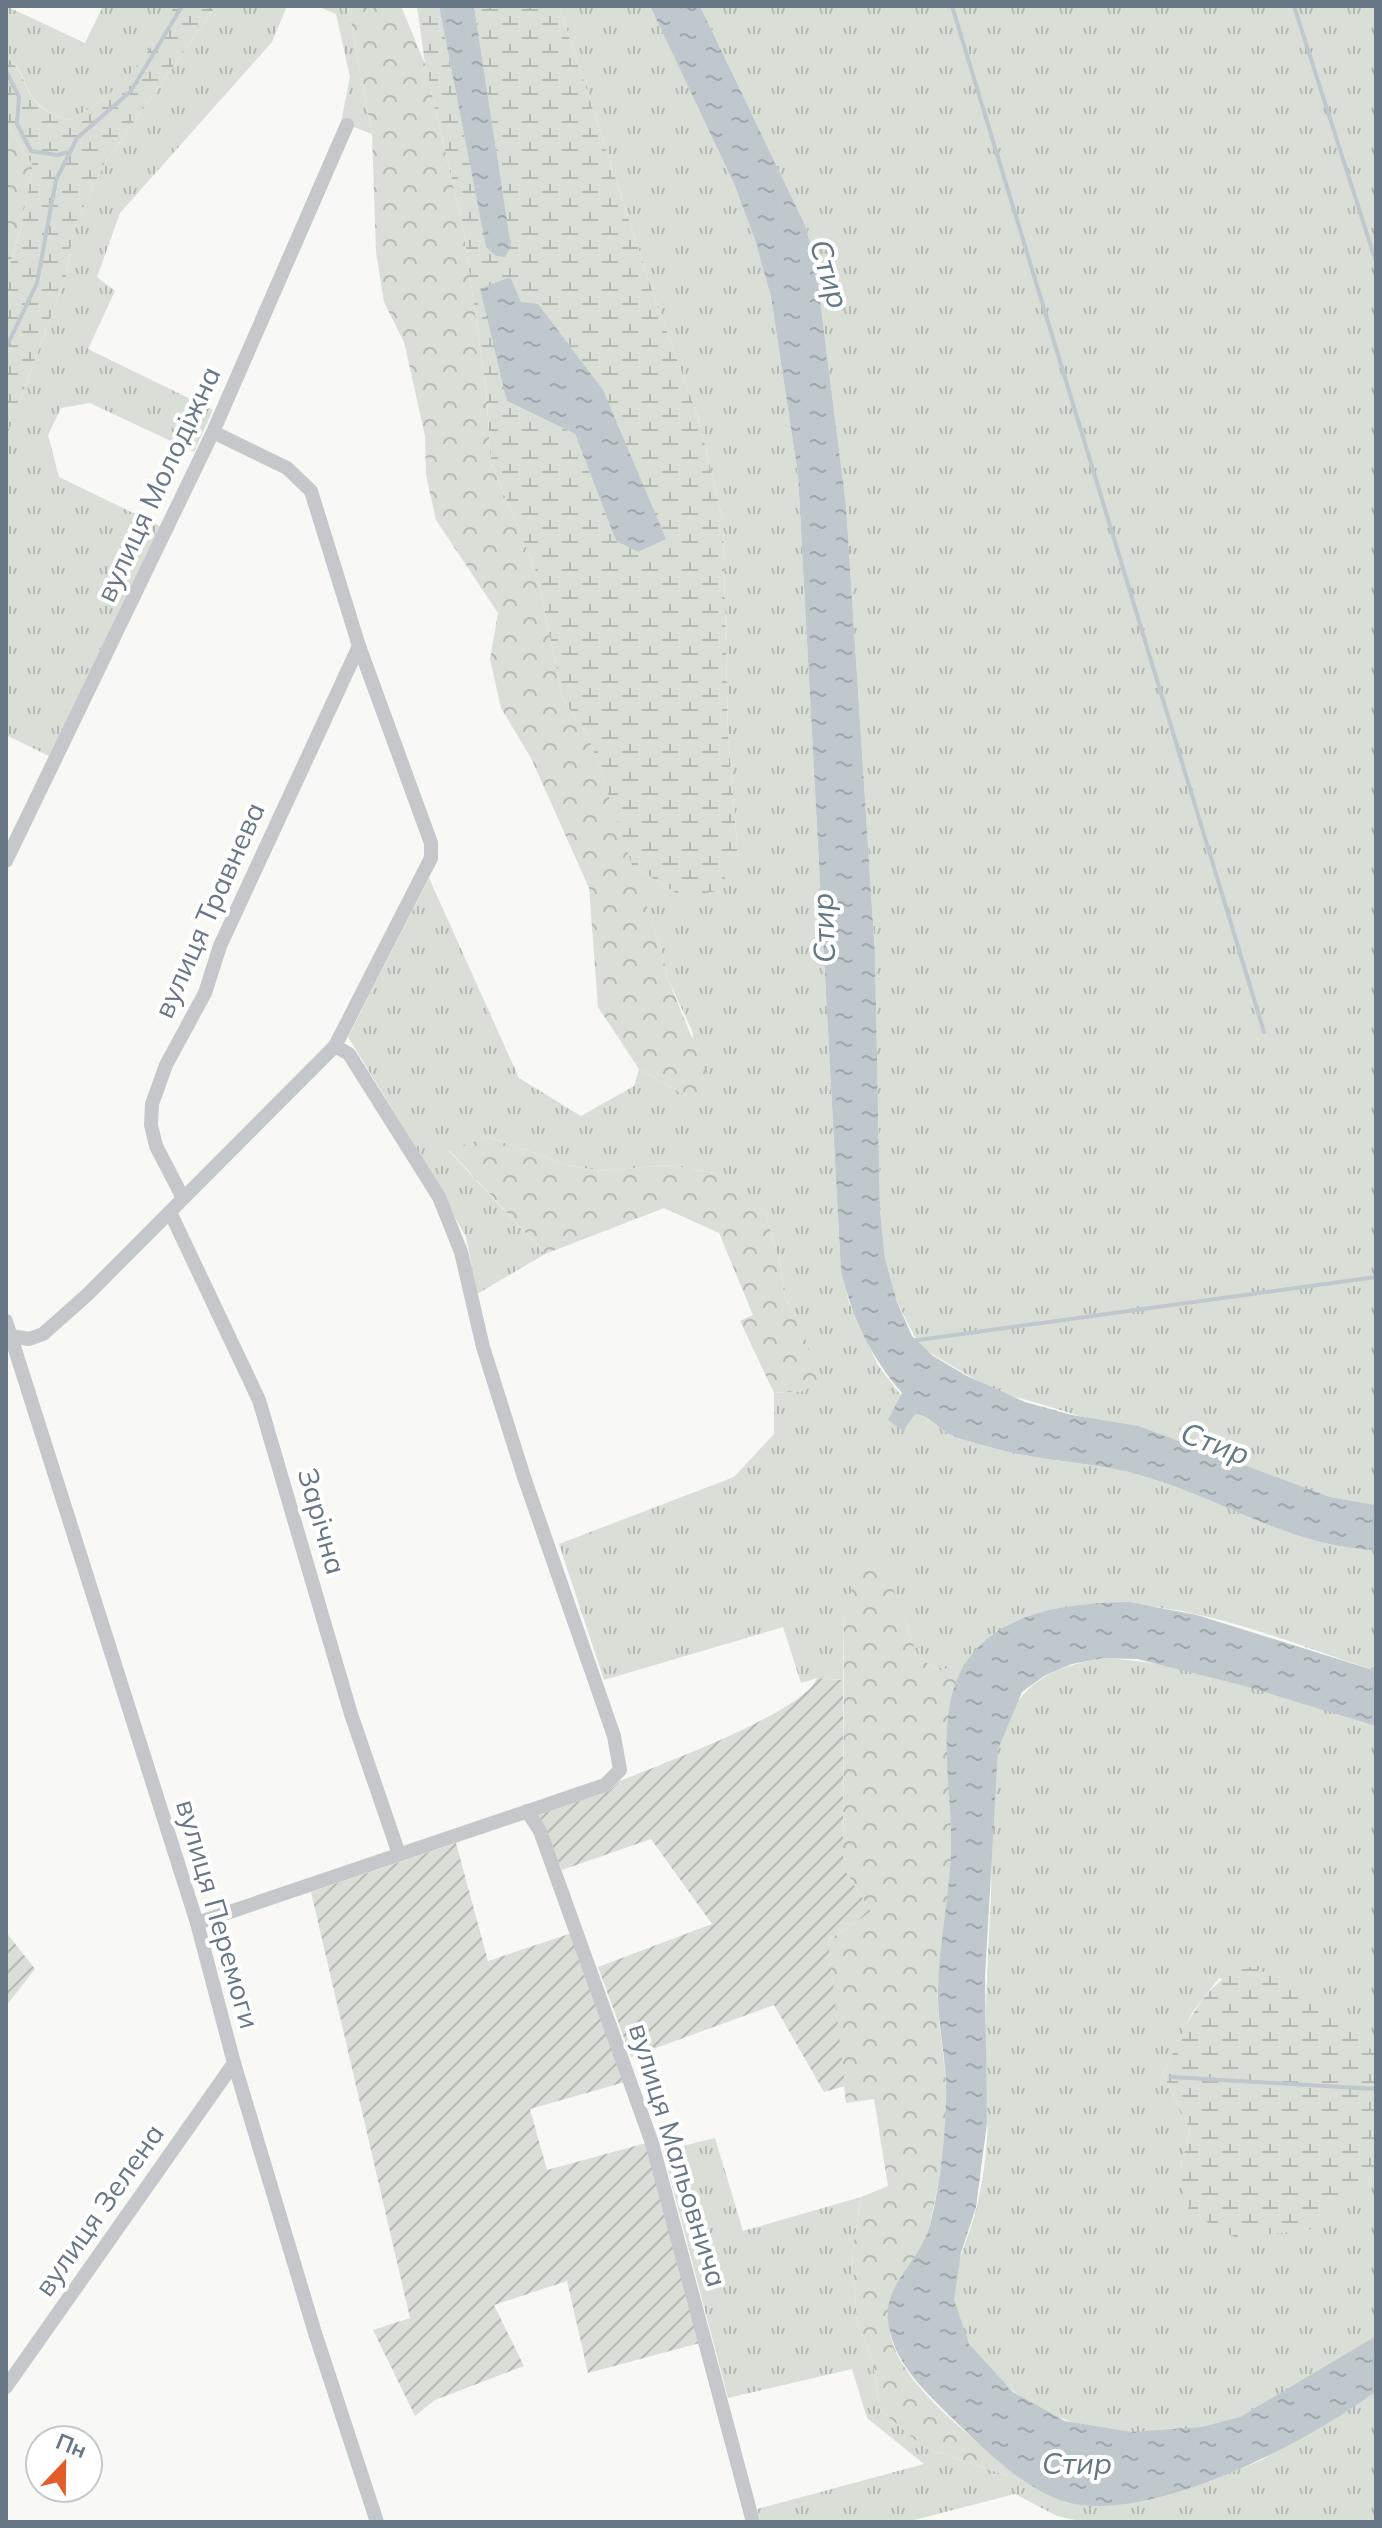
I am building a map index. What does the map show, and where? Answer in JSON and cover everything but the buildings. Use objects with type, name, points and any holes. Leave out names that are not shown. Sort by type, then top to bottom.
[{"type":"street","name":"вулиця Молодіжна","points":[[6,861],[213,432],[347,125]]},
{"type":"street","points":[[11,1336],[29,1339],[43,1334],[335,1046],[431,858],[431,843],[359,646],[311,491],[287,468],[213,432]]},
{"type":"street","name":"вулиця Травнева","points":[[183,1198],[154,1135],[152,1104],[157,1086],[201,1002],[220,946],[359,646]]},
{"type":"street","points":[[197,1923],[605,1785],[620,1770],[621,1761],[483,1347],[461,1252],[439,1197],[349,1054],[335,1046]]},
{"type":"street","name":"Зарічна","points":[[170,1212],[259,1400],[351,1714],[399,1854]]},
{"type":"street","name":"вулиця Перемоги","points":[[6,1321],[197,1923],[234,2063],[315,2333],[377,2522]]},
{"type":"street","name":"вулиця Мальовнича","points":[[527,1811],[540,1831],[652,2143],[753,2522]]},
{"type":"street","name":"вулиця Зелена","points":[[6,2387],[234,2063]]},
{"type":"green space","points":[[6,6],[85,43],[103,6],[174,6],[155,41],[132,72],[103,99],[69,120],[52,114],[33,98],[21,73],[6,57]]},
{"type":"green space","points":[[174,6],[216,6],[104,164],[74,227],[66,276],[6,438],[6,277],[20,231],[33,166],[8,126],[6,57],[15,65],[33,99],[41,107],[69,120],[103,99],[131,72],[155,41]]},
{"type":"green space","points":[[216,6],[287,6],[272,42],[120,213],[97,277],[115,291],[88,349],[213,410],[194,452],[90,403],[61,408],[48,435],[59,477],[160,526],[49,756],[6,735],[6,438],[66,276],[74,227],[104,164]]},
{"type":"green space","points":[[317,6],[348,6],[372,134],[341,122],[350,77],[336,14]]},
{"type":"green space","points":[[348,6],[401,6],[425,64],[463,227],[486,389],[491,463],[537,574],[563,700],[588,735],[661,948],[668,979],[712,1087],[687,1096],[639,1069],[598,1007],[589,888],[531,758],[501,708],[490,659],[498,613],[436,520],[426,475],[425,436],[404,342],[384,302],[376,252],[372,134]]},
{"type":"green space","points":[[417,6],[439,6],[486,246],[496,256],[511,246],[474,6],[559,6],[654,296],[699,420],[723,521],[728,733],[738,856],[717,891],[682,897],[632,865],[588,735],[563,700],[537,574],[491,463],[486,389],[463,227],[425,64]],"holes":[[[521,302],[638,552],[616,541],[575,434],[507,401]]]},
{"type":"green space","points":[[559,6],[650,6],[735,186],[771,297],[798,475],[841,1272],[849,1302],[878,1365],[915,1414],[960,1438],[1005,1451],[1143,1476],[1286,1531],[1345,1547],[1376,1550],[1376,1671],[1200,1615],[1154,1607],[1109,1604],[1064,1607],[1020,1619],[999,1632],[968,1661],[939,1671],[918,1657],[880,1554],[844,1610],[843,1680],[817,1678],[801,1683],[783,1627],[604,1680],[559,1544],[734,1477],[774,1434],[774,1393],[803,1391],[803,1331],[785,1296],[780,1263],[765,1212],[715,1173],[666,1165],[600,1171],[567,1165],[488,1137],[449,1151],[545,1254],[477,1294],[466,1237],[348,1037],[429,878],[519,1078],[581,1116],[634,1086],[639,1069],[687,1096],[693,1033],[668,979],[661,948],[632,865],[682,897],[738,856],[728,733],[723,521],[699,420],[654,296]]},
{"type":"green space","points":[[700,6],[1376,6],[1376,1505],[1330,1497],[995,1391],[920,1347],[897,1302],[885,1258],[880,1209],[875,954],[846,505],[815,261],[805,225]]},
{"type":"green space","points":[[6,93],[9,99],[8,126],[33,166],[20,231],[6,277]]},
{"type":"green space","points":[[488,1137],[567,1165],[600,1171],[666,1165],[715,1173],[741,1191],[765,1212],[780,1263],[785,1296],[803,1331],[818,1384],[803,1391],[774,1393],[740,1321],[753,1315],[719,1233],[664,1208],[545,1254],[449,1150]]},
{"type":"green space","points":[[880,1553],[918,1657],[939,1671],[966,1662],[958,1684],[950,1728],[951,1859],[938,1986],[946,2097],[944,2141],[929,2227],[891,2306],[891,2338],[899,2358],[929,2397],[948,2417],[1026,2482],[925,2448],[880,2410],[873,2361],[857,2322],[852,2255],[861,2197],[888,2186],[874,2099],[846,2103],[828,1940],[871,1912],[843,1867],[844,1610],[864,1557]]},
{"type":"green space","points":[[1103,1658],[1170,1666],[1242,1682],[1376,1726],[1376,2054],[1219,1978],[1192,2013],[1163,2074],[1190,2129],[1180,2170],[1368,2182],[1376,2169],[1376,2336],[1258,2410],[1211,2426],[1180,2431],[1148,2433],[1084,2426],[1027,2401],[994,2374],[978,2356],[960,2325],[954,2301],[955,2277],[977,2206],[986,2149],[986,2006],[996,1758],[1010,1715],[1027,1691],[1061,1669]]},
{"type":"green space","points":[[817,1678],[843,1680],[843,1867],[871,1912],[828,1940],[845,2086],[824,2092],[774,2005],[631,2057],[598,1967],[712,1924],[651,1839],[562,1870],[538,1815],[609,1791],[620,1781],[759,1721],[807,1692]]},
{"type":"green space","points":[[456,1843],[488,1961],[572,1933],[625,2082],[530,2109],[547,2170],[646,2143],[700,2343],[588,2373],[567,2281],[494,2305],[524,2366],[435,2400],[415,2416],[373,2330],[410,2318],[311,1892]]},
{"type":"green space","points":[[6,1932],[35,1969],[6,2006]]},
{"type":"green space","points":[[1244,1965],[1300,1985],[1376,2054],[1376,2169],[1368,2182],[1309,2230],[1236,2238],[1189,2212],[1180,2170],[1190,2129],[1163,2074],[1204,1998],[1228,1975]]},
{"type":"green space","points":[[715,2138],[743,2231],[861,2197],[852,2255],[857,2322],[873,2361],[880,2410],[925,2448],[1026,2482],[1065,2502],[1108,2505],[1151,2498],[1210,2481],[1260,2461],[1376,2391],[1376,2522],[1084,2522],[1057,2516],[1015,2494],[906,2522],[761,2522],[757,2509],[924,2464],[867,2418],[852,2369],[728,2398],[663,2151]]},
{"type":"water","points":[[439,6],[474,6],[511,246],[505,257],[496,256],[486,247]]},
{"type":"water","name":"Стир","points":[[650,6],[700,6],[805,225],[815,261],[846,505],[875,954],[880,1210],[885,1258],[897,1302],[912,1336],[933,1356],[967,1376],[1025,1402],[1072,1415],[1138,1426],[1330,1497],[1376,1505],[1376,1550],[1345,1547],[1286,1531],[1143,1476],[1005,1451],[968,1441],[951,1435],[920,1415],[915,1414],[903,1431],[888,1420],[902,1393],[864,1337],[841,1272],[798,475],[771,297],[735,186]]},
{"type":"water","points":[[510,277],[521,302],[538,304],[603,390],[666,539],[638,552],[616,541],[575,434],[507,401],[480,289]]},
{"type":"water","name":"Стир","points":[[1129,1602],[1197,1615],[1376,1671],[1376,1726],[1245,1686],[1137,1659],[1103,1658],[1072,1664],[1044,1676],[1022,1692],[998,1749],[985,1977],[987,2123],[976,2207],[961,2253],[954,2300],[969,2344],[1013,2392],[1065,2421],[1131,2432],[1202,2427],[1240,2417],[1376,2336],[1376,2391],[1312,2433],[1228,2474],[1141,2501],[1101,2506],[1066,2502],[1051,2496],[1021,2479],[992,2456],[912,2376],[891,2335],[888,2306],[897,2283],[918,2252],[929,2228],[942,2157],[946,2084],[938,1989],[950,1861],[947,1728],[956,1684],[965,1664],[980,1646],[997,1631],[1017,1620],[1084,1604]]},
{"type":"waterway","points":[[6,348],[37,283],[56,180],[77,138],[131,91],[182,6]]},
{"type":"waterway","points":[[952,6],[1264,1032]]},
{"type":"waterway","points":[[1294,6],[1376,262]]},
{"type":"waterway","points":[[6,71],[19,97],[17,124],[31,151],[57,155],[69,152]]},
{"type":"waterway","points":[[911,1341],[1376,1277]]},
{"type":"waterway","points":[[1172,2077],[1376,2089]]}]
